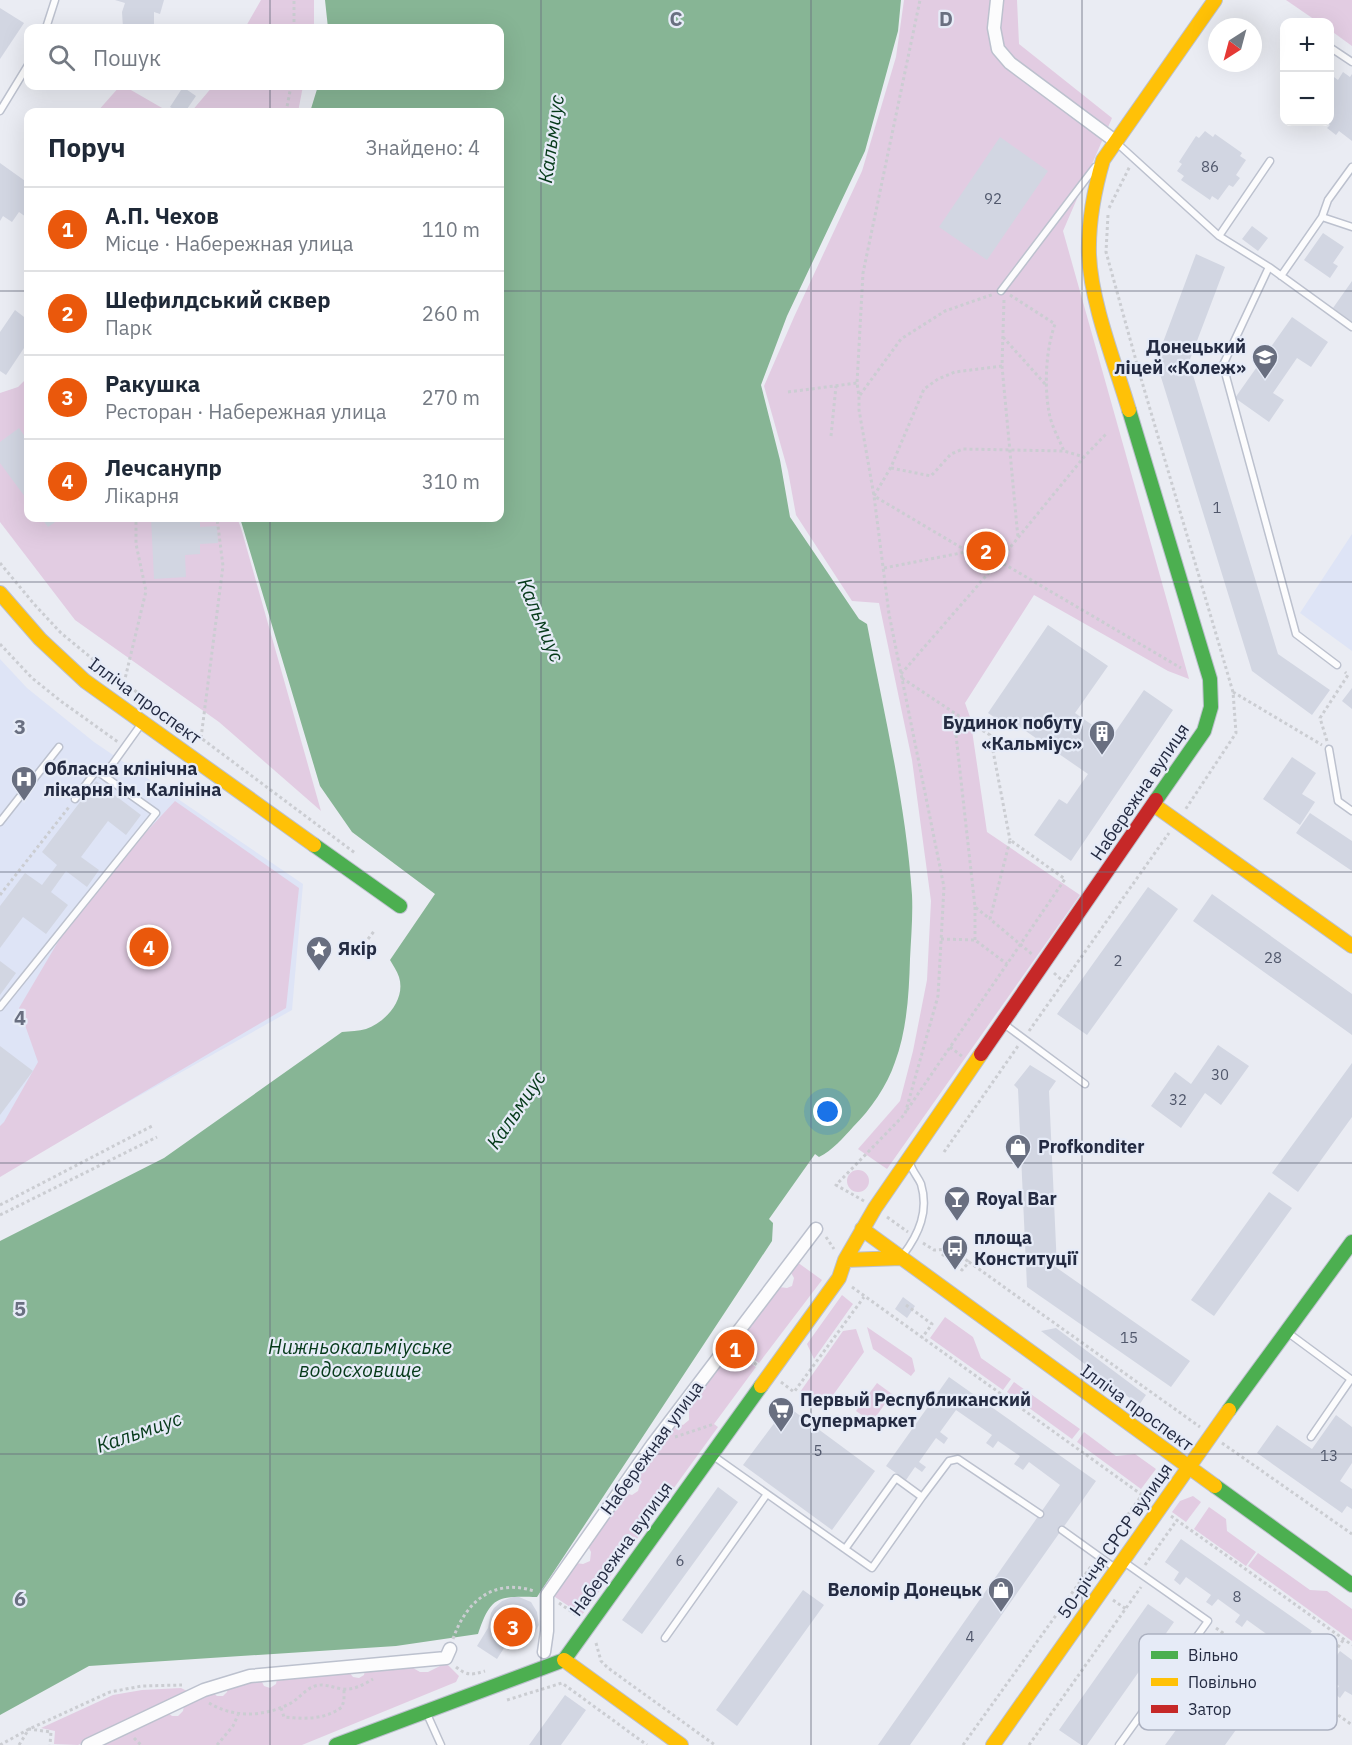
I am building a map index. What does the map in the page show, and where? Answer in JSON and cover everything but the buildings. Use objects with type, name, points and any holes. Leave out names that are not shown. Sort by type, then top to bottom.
[{"type":"street","points":[[997,0],[994,28],[998,49],[1010,63],[1115,141]]},
{"type":"street","name":"Набережна вулиця","points":[[862,1229],[1154,805],[1204,730],[1211,707],[1210,679],[1099,308],[1089,267],[1090,224],[1096,184],[1103,160],[1215,0]]},
{"type":"street","name":"Ілліча проспект","points":[[0,593],[23,622],[51,651],[85,681],[400,906]]},
{"type":"street","points":[[1154,805],[1352,946]]},
{"type":"street","name":"Набережная улица","points":[[544,1594],[653,1444],[816,1229]]},
{"type":"street","points":[[840,1258],[862,1229]]},
{"type":"street","name":"Ілліча проспект","points":[[862,1229],[1352,1585]]},
{"type":"street","name":"50-річчя СРСР вулиця","points":[[993,1745],[1121,1566],[1188,1467],[1352,1242]]},
{"type":"street","points":[[840,1258],[901,1258]]},
{"type":"street","name":"Набережна вулиця","points":[[564,1659],[582,1624],[711,1455],[839,1278],[840,1258]]},
{"type":"street","points":[[544,1594],[547,1631],[544,1652]]},
{"type":"street","points":[[88,1745],[201,1691],[250,1676],[388,1663],[448,1653]]},
{"type":"street","points":[[336,1745],[564,1659],[681,1745]]},
{"type":"lane","points":[[47,24],[56,0]]},
{"type":"lane","points":[[1334,50],[1352,62]]},
{"type":"lane","points":[[0,111],[24,72]]},
{"type":"lane","points":[[1001,291],[1115,141],[1219,236],[1269,267],[1352,327]]},
{"type":"lane","points":[[1219,236],[1270,161]]},
{"type":"lane","points":[[1281,276],[1322,217],[1328,200],[1352,167]]},
{"type":"lane","points":[[1322,217],[1352,226]]},
{"type":"lane","points":[[1269,267],[1223,365],[1296,634],[1337,665]]},
{"type":"lane","points":[[104,776],[142,722]]},
{"type":"lane","points":[[0,822],[59,747]]},
{"type":"lane","points":[[1329,749],[1338,801],[1352,811]]},
{"type":"lane","points":[[0,1007],[156,813],[96,771],[75,799]]},
{"type":"lane","points":[[1004,1024],[1084,1084]]},
{"type":"lane","points":[[901,1258],[916,1238],[924,1204],[922,1187],[910,1166],[910,1158]]},
{"type":"lane","points":[[1287,1332],[1352,1379],[1311,1437]]},
{"type":"lane","points":[[711,1455],[872,1568],[949,1461],[958,1459],[1040,1514]]},
{"type":"lane","points":[[845,1549],[896,1478],[922,1497]]},
{"type":"lane","points":[[665,1638],[767,1494]]},
{"type":"lane","points":[[1062,1530],[1098,1556],[1139,1572],[1208,1622],[1199,1634]]},
{"type":"lane","points":[[425,1711],[441,1745]]},
{"type":"lane","points":[[1119,1745],[1139,1717]]},
{"type":"path","points":[[294,0],[294,24]]},
{"type":"path","points":[[905,1114],[938,996],[944,887],[889,614],[857,383],[863,273],[920,0]]},
{"type":"path","points":[[286,108],[290,90]]},
{"type":"path","points":[[944,1152],[1177,822],[1236,733],[1233,692],[1106,252],[1109,208],[1133,159]]},
{"type":"path","points":[[859,396],[901,339],[945,312],[1001,291]]},
{"type":"path","points":[[1018,538],[1002,366],[1004,291],[1055,324],[1050,338],[1047,386],[1049,414],[1064,451]]},
{"type":"path","points":[[1003,337],[1047,386]]},
{"type":"path","points":[[874,496],[891,468],[924,389],[938,379],[955,372],[1002,366]]},
{"type":"path","points":[[788,392],[857,383]]},
{"type":"path","points":[[831,436],[836,386]]},
{"type":"path","points":[[902,676],[1084,457],[1106,434]]},
{"type":"path","points":[[891,468],[931,476],[951,454],[963,449],[1064,451],[1084,457]]},
{"type":"path","points":[[874,496],[968,551],[999,561],[1181,668]]},
{"type":"path","points":[[123,683],[146,591],[136,544],[136,522]]},
{"type":"path","points":[[201,738],[223,566],[218,522]]},
{"type":"path","points":[[884,568],[968,551]]},
{"type":"path","points":[[0,563],[61,633],[123,683],[362,858]]},
{"type":"path","points":[[0,644],[32,678],[124,747]]},
{"type":"path","points":[[1329,749],[1320,718],[1348,675],[1337,665]]},
{"type":"path","points":[[902,676],[990,735],[1010,840],[990,919]]},
{"type":"path","points":[[1233,692],[1329,749]]},
{"type":"path","points":[[962,718],[956,735],[975,907],[975,940]]},
{"type":"path","points":[[0,895],[75,799]]},
{"type":"path","points":[[1010,840],[1065,879],[905,1114],[836,1185],[934,1250],[951,1250],[969,1262],[1352,1534]]},
{"type":"path","points":[[975,907],[1020,944]]},
{"type":"path","points":[[368,939],[375,930]]},
{"type":"path","points":[[941,939],[975,940],[1007,964]]},
{"type":"path","points":[[0,1205],[154,1125]]},
{"type":"path","points":[[0,1215],[157,1137]]},
{"type":"path","points":[[816,1229],[830,1242],[840,1258]]},
{"type":"path","points":[[942,1254],[962,1270],[969,1262]]},
{"type":"path","points":[[839,1278],[1352,1645]]},
{"type":"path","points":[[794,1392],[864,1296]]},
{"type":"path","points":[[906,1305],[932,1324],[922,1338]]},
{"type":"path","points":[[653,1444],[719,1423]]},
{"type":"path","points":[[963,1745],[1142,1495]]},
{"type":"path","points":[[1139,1572],[1177,1520]]},
{"type":"path","points":[[1029,1745],[1148,1578]]},
{"type":"path","points":[[493,1668],[471,1675],[465,1674],[448,1653],[459,1622],[471,1606],[486,1594],[501,1587],[521,1587],[544,1594],[579,1617],[582,1624],[597,1629],[596,1648],[601,1661],[608,1668],[715,1745]]},
{"type":"path","points":[[1208,1622],[1225,1634]]},
{"type":"path","points":[[1337,1649],[1344,1639]]},
{"type":"path","points":[[0,1745],[29,1729],[110,1692],[142,1686],[183,1685],[201,1691],[206,1701],[222,1711],[238,1715],[265,1712],[290,1704],[313,1687],[323,1684],[344,1689],[358,1688],[385,1670],[388,1663]]},
{"type":"path","points":[[507,1700],[562,1683],[647,1745]]},
{"type":"path","points":[[281,1707],[284,1717],[327,1715],[342,1707],[344,1689]]},
{"type":"path","points":[[1337,1714],[1352,1725]]},
{"type":"path","points":[[217,1745],[233,1726],[238,1715]]},
{"type":"path","points":[[19,1745],[29,1729]]},
{"type":"path","points":[[29,1729],[51,1732],[50,1745]]},
{"type":"shaded area","points":[[261,0],[314,0],[314,24],[247,24]]},
{"type":"shaded area","points":[[904,0],[1017,0],[1019,44],[1112,118],[1063,231],[1189,679],[1168,671],[1034,595],[965,703],[970,717],[987,832],[1080,895],[887,1169],[858,1149],[900,1101],[927,980],[931,901],[912,760],[879,603],[852,601],[796,515],[788,471],[764,386],[862,171],[896,57]]},
{"type":"shaded area","points":[[1286,0],[1352,0],[1352,46],[1334,33],[1334,18],[1312,18]]},
{"type":"shaded area","points":[[116,90],[131,90],[162,108],[101,108]]},
{"type":"shaded area","points":[[210,90],[302,90],[299,108],[194,108]]},
{"type":"shaded area","points":[[24,381],[24,522],[239,522],[321,811],[219,722],[75,620],[0,522],[0,393],[18,387]]},
{"type":"shaded area","points":[[1352,534],[1352,651],[1300,613]]},
{"type":"shaded area","points":[[0,659],[27,688],[94,742],[303,884],[292,1010],[0,1174]]},
{"type":"shaded area","points":[[175,801],[299,888],[286,1008],[0,1177],[0,1126],[38,1062],[19,1008],[82,901]]},
{"type":"shaded area","points":[[858,1170],[866,1173],[869,1181],[866,1189],[858,1192],[850,1189],[847,1181],[850,1173]]},
{"type":"shaded area","points":[[797,1262],[822,1280],[759,1363],[742,1351],[742,1343],[739,1339],[779,1287],[792,1286],[794,1278],[790,1271]]},
{"type":"shaded area","points":[[842,1295],[853,1304],[814,1359],[807,1344]]},
{"type":"shaded area","points":[[945,1317],[973,1337],[981,1358],[1011,1379],[1003,1390],[930,1338]]},
{"type":"shaded area","points":[[867,1327],[912,1358],[915,1371],[911,1376],[873,1349]]},
{"type":"shaded area","points":[[856,1329],[864,1352],[823,1409],[800,1392],[843,1331]]},
{"type":"shaded area","points":[[726,1355],[731,1357],[739,1355],[756,1367],[714,1424],[718,1427],[582,1615],[552,1595],[576,1563],[583,1564],[590,1561],[591,1552],[588,1546],[625,1493],[632,1495],[638,1491],[640,1484],[636,1478],[675,1423],[683,1425],[689,1420],[687,1409]]},
{"type":"shaded area","points":[[1014,1382],[1080,1429],[1072,1439],[1007,1392]]},
{"type":"shaded area","points":[[877,1383],[892,1394],[872,1422],[856,1411]]},
{"type":"shaded area","points":[[1084,1432],[1116,1456],[1135,1454],[1156,1469],[1141,1489],[1077,1442]]},
{"type":"shaded area","points":[[1193,1496],[1201,1502],[1186,1522],[1172,1512],[1180,1501]]},
{"type":"shaded area","points":[[1209,1507],[1226,1519],[1227,1531],[1256,1552],[1246,1566],[1194,1529]]},
{"type":"shaded area","points":[[1258,1553],[1310,1590],[1327,1591],[1352,1609],[1352,1641],[1248,1566]]},
{"type":"shaded area","points":[[446,1663],[459,1676],[456,1682],[302,1745],[100,1745],[167,1712],[172,1716],[178,1716],[183,1711],[184,1705],[212,1692],[217,1696],[223,1696],[228,1686],[245,1681],[261,1680],[264,1686],[270,1688],[276,1684],[277,1679],[349,1672],[353,1677],[359,1678],[364,1675],[365,1670],[408,1665],[420,1672],[428,1672]]},
{"type":"shaded area","points":[[181,1688],[189,1692],[78,1745],[54,1744],[55,1731],[41,1728],[113,1695],[142,1690]]},
{"type":"water","name":"Нижньокальміуське водосховище","points":[[325,0],[901,0],[898,31],[865,151],[787,316],[761,385],[780,460],[790,517],[859,619],[867,624],[894,759],[909,861],[912,919],[905,1024],[895,1062],[878,1097],[837,1144],[819,1157],[815,1154],[769,1219],[773,1223],[772,1241],[537,1597],[513,1597],[497,1601],[487,1612],[478,1634],[396,1646],[89,1666],[0,1715],[0,1241],[164,1158],[342,1032],[366,1029],[381,1021],[393,1009],[400,993],[399,977],[390,960],[435,894],[352,832],[320,786],[241,522],[504,522],[504,108],[311,108],[317,90],[504,90],[504,24],[328,24]]},
{"type":"traffic: fast","points":[[1129,410],[1210,679],[1211,707],[1204,731],[1156,800]]},
{"type":"traffic: fast","points":[[314,845],[400,906]]},
{"type":"traffic: fast","points":[[1229,1410],[1352,1242]]},
{"type":"traffic: fast","points":[[336,1745],[564,1660],[761,1386]]},
{"type":"traffic: fast","points":[[1215,1486],[1352,1585]]},
{"type":"traffic: slow","points":[[1129,410],[1094,293],[1089,255],[1094,195],[1103,160],[1215,0]]},
{"type":"traffic: slow","points":[[0,593],[40,639],[85,681],[314,845]]},
{"type":"traffic: slow","points":[[1154,805],[1352,946]]},
{"type":"traffic: slow","points":[[761,1386],[839,1278],[845,1260],[875,1208],[981,1054]]},
{"type":"traffic: slow","points":[[862,1229],[1215,1486]]},
{"type":"traffic: slow","points":[[845,1260],[901,1258]]},
{"type":"traffic: slow","points":[[993,1745],[1229,1410]]},
{"type":"traffic: slow","points":[[564,1660],[681,1745]]},
{"type":"traffic: jam","points":[[981,1054],[1156,800]]},
{"type":"place","name":"Донецький ліцей «Колеж»","points":[[1265,380]]},
{"type":"place","name":"Шефилдський сквер","points":[[986,551]]},
{"type":"place","name":"Будинок побуту «Кальміус»","points":[[1102,756]]},
{"type":"place","name":"Обласна клінічна лікарня ім. Калініна","points":[[24,802]]},
{"type":"place","name":"Лечсанупр","points":[[149,947]]},
{"type":"place","name":"Якір","points":[[319,972]]},
{"type":"place","name":"Profkonditer","points":[[1018,1170]]},
{"type":"place","name":"Royal Bar","points":[[957,1222]]},
{"type":"place","name":"площа Конституції","points":[[955,1271]]},
{"type":"place","name":"А.П. Чехов","points":[[735,1349]]},
{"type":"place","name":"Первый Республиканский Супермаркет","points":[[781,1433]]},
{"type":"place","name":"Веломір Донецьк","points":[[1001,1613]]},
{"type":"place","name":"Ракушка","points":[[513,1627]]},
{"type":"water label","name":"Кальмиус","points":[[551,139]]},
{"type":"water label","name":"Кальмиус","points":[[541,620]]},
{"type":"water label","name":"Кальмиус","points":[[516,1110]]},
{"type":"water label","name":"Кальмиус","points":[[139,1432]]}]
